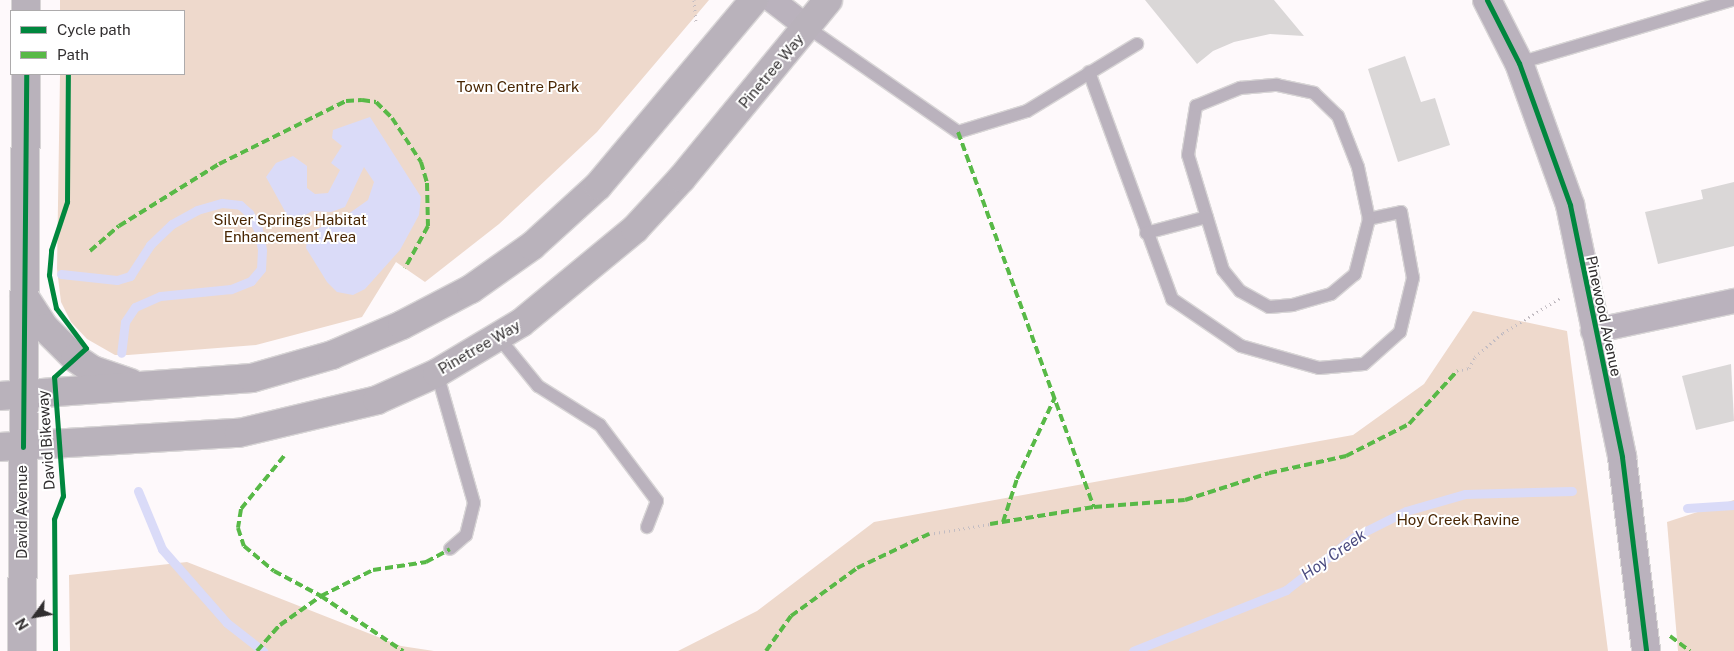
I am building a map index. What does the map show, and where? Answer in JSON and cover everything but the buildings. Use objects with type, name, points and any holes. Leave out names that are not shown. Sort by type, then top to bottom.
[{"type":"main road","points":[[11,396],[252,378],[318,359],[402,325],[471,289],[532,246],[598,186],[754,0]]},
{"type":"main road","name":"Pinetree Way","points":[[12,447],[239,433],[377,400],[437,373],[499,338],[635,229],[828,0]]},
{"type":"main road","name":"David Avenue","points":[[22,651],[11,396],[24,296],[26,75]]},
{"type":"main road","points":[[24,296],[45,328],[75,358],[93,370],[142,386]]},
{"type":"street","points":[[772,0],[807,27]]},
{"type":"street","name":"Pinewood Avenue","points":[[1487,0],[1519,63],[1570,205],[1594,331],[1622,457],[1646,651]]},
{"type":"street","points":[[1594,331],[1734,301]]},
{"type":"lane","points":[[1519,63],[1732,0]]},
{"type":"lane","points":[[807,27],[958,132],[1027,111],[1137,44]]},
{"type":"lane","points":[[1090,72],[1146,233],[1172,299],[1241,346],[1319,368],[1364,364],[1400,332],[1412,278],[1401,212],[1369,219]]},
{"type":"lane","points":[[1278,85],[1314,93],[1338,116],[1358,168],[1369,219],[1355,274],[1331,294],[1293,305],[1268,308],[1240,292],[1223,270],[1207,216],[1188,155],[1196,106],[1240,88],[1278,85]]},
{"type":"lane","points":[[1146,233],[1207,216]]},
{"type":"lane","points":[[499,338],[538,386],[600,425],[657,501],[647,527]]},
{"type":"lane","points":[[437,373],[474,502],[466,535],[450,549]]},
{"type":"path","points":[[694,0],[697,19],[694,26]]},
{"type":"path","points":[[1457,371],[1469,368],[1475,357],[1503,333],[1585,284]]},
{"type":"path","points":[[929,534],[990,524]]},
{"type":"green space","points":[[60,0],[709,0],[597,132],[499,224],[425,282],[396,262],[362,317],[256,345],[128,355],[115,355],[87,339],[71,322],[61,302],[57,269],[60,75],[185,75],[185,10],[60,10]]},
{"type":"green space","name":"Hoy Creek Ravine","points":[[1473,311],[1567,331],[1608,651],[678,651],[757,611],[874,522],[1353,435],[1424,384]]},
{"type":"green space","points":[[1734,500],[1734,651],[1678,651],[1667,522]]},
{"type":"green space","points":[[187,562],[401,646],[434,651],[70,651],[69,575]]},
{"type":"water","points":[[370,117],[421,197],[419,215],[400,250],[365,289],[353,295],[337,292],[327,282],[306,248],[308,233],[344,217],[368,200],[374,182],[364,167],[345,207],[331,212],[312,211],[299,219],[287,215],[266,177],[276,163],[293,156],[307,166],[307,188],[315,194],[328,193],[340,170],[331,163],[342,146],[332,138],[333,130]]},
{"type":"waterway","points":[[61,274],[117,280],[130,276],[150,245],[172,224],[197,210],[222,203],[240,205],[249,213],[258,229],[262,250],[261,269],[251,281],[231,289],[160,296],[135,307],[125,322],[121,353]]},
{"type":"waterway","points":[[138,491],[162,549],[227,623],[263,651]]},
{"type":"waterway","name":"Hoy Creek","points":[[1133,651],[1286,590],[1354,537],[1406,511],[1465,494],[1572,491]]},
{"type":"waterway","name":"Hoy Creek","points":[[1687,508],[1734,505]]},
{"type":"marked path","points":[[90,251],[119,226],[219,164],[346,101],[362,100],[376,102],[392,118],[421,162],[427,183],[428,226],[405,268]]},
{"type":"marked path","points":[[958,132],[1094,507]]},
{"type":"marked path","points":[[990,524],[1094,507],[1185,500],[1269,473],[1346,456],[1409,424],[1457,371]]},
{"type":"marked path","points":[[1003,522],[1017,479],[1055,397]]},
{"type":"marked path","points":[[284,456],[241,509],[238,528],[244,546],[274,571],[321,596],[403,651]]},
{"type":"marked path","points":[[766,651],[791,616],[857,568],[929,534]]},
{"type":"marked path","points":[[257,651],[280,625],[321,596],[373,570],[426,562],[450,549]]},
{"type":"marked path","points":[[1670,636],[1690,651]]},
{"type":"cycle path","points":[[1487,0],[1519,63],[1570,205],[1622,457],[1646,651]]},
{"type":"cycle path","points":[[23,447],[26,75]]},
{"type":"cycle path","name":"David Bikeway","points":[[55,651],[54,519],[63,496],[54,377],[86,348],[56,308],[49,275],[51,250],[67,202],[68,75]]},
{"type":"park label","name":"Town Centre Park","points":[[518,87]]},
{"type":"park label","name":"Silver Springs Habitat Enhancement Area","points":[[290,228]]}]
